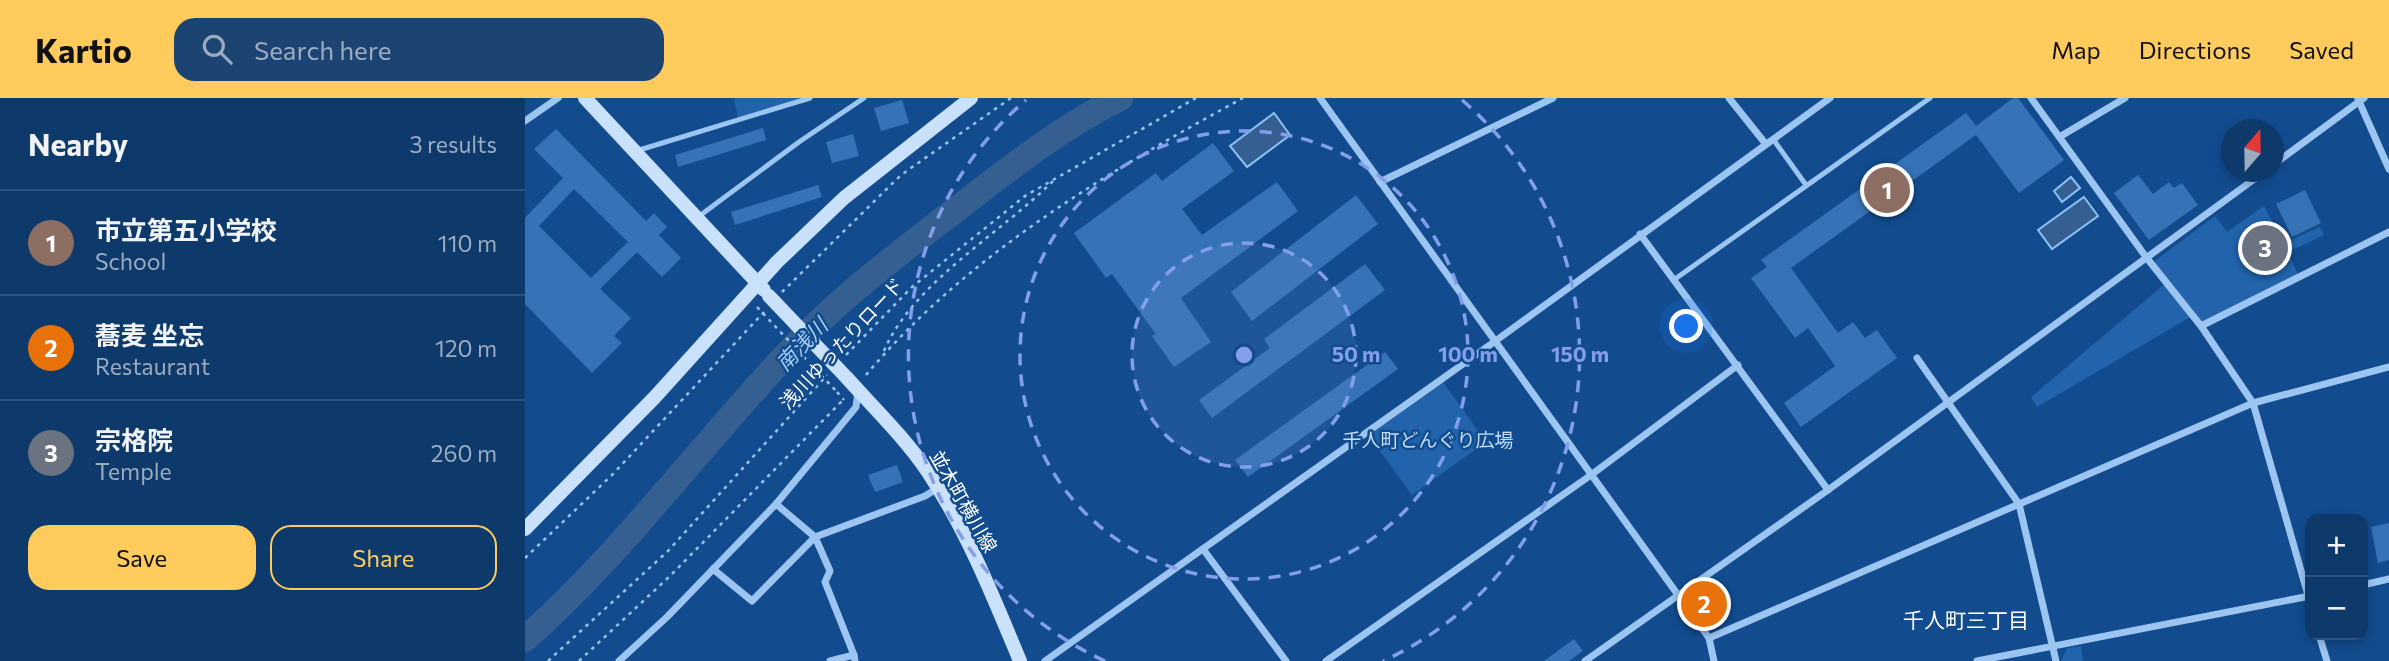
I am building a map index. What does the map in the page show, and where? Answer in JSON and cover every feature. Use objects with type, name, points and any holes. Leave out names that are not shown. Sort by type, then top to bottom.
[{"type":"street","points":[[525,121],[558,98]]},
{"type":"street","points":[[585,98],[758,283],[770,302]]},
{"type":"street","points":[[1320,98],[1709,638],[1714,661]]},
{"type":"street","points":[[1380,182],[1553,98]]},
{"type":"street","points":[[1729,98],[1765,143]]},
{"type":"street","points":[[1045,661],[1494,342],[1830,98]]},
{"type":"street","points":[[2031,98],[2146,257],[2200,326],[2253,403],[2305,581]]},
{"type":"street","points":[[2060,136],[2125,98]]},
{"type":"street","points":[[525,529],[656,397],[758,283],[844,198],[969,99]]},
{"type":"street","points":[[2284,157],[2360,99],[2389,169]]},
{"type":"street","points":[[1585,661],[1828,490],[2250,182]]},
{"type":"street","points":[[2200,326],[2389,232]]},
{"type":"street","points":[[1640,234],[1828,490]]},
{"type":"street","name":"並木町横川線","points":[[770,302],[846,378],[906,444],[938,488],[970,544],[1020,661]]},
{"type":"street","points":[[1917,358],[2019,504],[2056,661]]},
{"type":"street","points":[[1327,661],[1591,475],[1738,365]]},
{"type":"street","points":[[1709,638],[2253,403],[2389,367]]},
{"type":"street","points":[[619,661],[776,504],[856,407],[858,391]]},
{"type":"street","points":[[713,569],[752,601],[815,537],[925,496],[938,488]]},
{"type":"street","points":[[776,504],[815,537],[830,571],[825,582],[855,658],[829,661]]},
{"type":"street","points":[[1203,549],[1286,661]]},
{"type":"street","points":[[2368,584],[2389,579]]},
{"type":"street","points":[[1977,661],[2305,599]]},
{"type":"street","points":[[2321,640],[2327,661]]},
{"type":"lane","points":[[636,151],[810,98]]},
{"type":"lane","points":[[698,217],[799,142],[865,98]]},
{"type":"lane","points":[[1675,279],[1930,98]]},
{"type":"lane","points":[[1773,139],[1806,185]]},
{"type":"path","points":[[525,558],[613,474],[770,302],[901,175],[1011,98]]},
{"type":"path","name":"浅川ゆったりロード","points":[[841,360],[912,287],[1025,196],[1196,98]]},
{"type":"path","points":[[858,391],[865,377],[884,353],[1021,233],[1124,164],[1244,98]]},
{"type":"path","points":[[884,353],[897,325],[919,299],[1055,178]]},
{"type":"path","points":[[757,307],[847,405]]},
{"type":"path","name":"浅川ゆったりロード","points":[[548,661],[668,551],[833,368]]},
{"type":"path","points":[[579,661],[670,576],[843,400]]},
{"type":"green space","points":[[734,98],[810,98],[738,118]]},
{"type":"green space","points":[[2264,206],[2284,243],[2320,227],[2324,235],[2288,252],[2299,277],[2201,326],[2192,316],[2037,407],[2031,397],[2166,283],[2151,264],[2215,216],[2227,232]]},
{"type":"green space","name":"千人町どんぐり広場","points":[[1443,382],[1486,442],[1412,495],[1369,436]]},
{"type":"green space","points":[[2081,646],[2083,661],[2061,661],[2067,648]]},
{"type":"shaded area","points":[[1274,113],[1290,135],[1247,167],[1230,146]]},
{"type":"shaded area","points":[[2071,177],[2080,188],[2062,202],[2054,191]]},
{"type":"shaded area","points":[[2084,197],[2098,216],[2052,249],[2038,230]]},
{"type":"building","points":[[2013,98],[2018,98],[2064,160],[2019,193],[1976,135],[1791,268],[1838,333],[1853,322],[1865,338],[1877,330],[1897,358],[1801,427],[1784,403],[1835,366],[1808,328],[1795,338],[1751,278],[1767,267],[1761,260],[1966,113],[1976,126]]},
{"type":"building","points":[[902,100],[909,123],[881,131],[874,108]]},
{"type":"building","points":[[763,128],[766,140],[678,167],[675,155]]},
{"type":"building","points":[[556,129],[646,221],[654,213],[667,227],[659,235],[681,258],[662,277],[637,252],[600,289],[631,318],[614,336],[622,343],[592,373],[525,304],[525,218],[563,178],[534,149]],"holes":[[[574,189],[628,242],[591,278],[539,226]]]},
{"type":"building","points":[[853,134],[859,156],[832,163],[826,142]]},
{"type":"building","points":[[1213,143],[1234,171],[1182,209],[1202,235],[1277,182],[1298,211],[1181,298],[1211,342],[1174,367],[1152,336],[1156,334],[1112,274],[1106,278],[1074,233],[1156,173],[1162,181]]},
{"type":"building","points":[[2138,175],[2153,194],[2169,182],[2174,188],[2182,183],[2198,205],[2149,240],[2114,193]]},
{"type":"building","points":[[818,185],[822,197],[735,225],[731,212]]},
{"type":"building","points":[[2305,190],[2321,223],[2292,237],[2276,204]]},
{"type":"building","points":[[1356,195],[1378,224],[1252,321],[1231,292]]},
{"type":"building","points":[[1365,264],[1385,290],[1212,418],[1199,400],[1270,348],[1264,339]]},
{"type":"building","points":[[1385,352],[1398,369],[1248,477],[1235,460]]},
{"type":"building","points":[[897,465],[903,482],[875,492],[868,475]]},
{"type":"building","points":[[2389,523],[2389,560],[2378,563],[2371,527]]},
{"type":"building","points":[[1574,639],[1583,651],[1569,661],[1544,661]]},
{"type":"waterway","name":"南浅川","points":[[525,639],[595,571],[756,388],[808,332],[848,295],[1014,165],[1076,122],[1120,98]]},
{"type":"place","name":"市立第五小学校","points":[[1887,190]]},
{"type":"place","name":"宗格院","points":[[2265,248]]},
{"type":"place","name":"蕎麦 坐忘","points":[[1704,604]]},
{"type":"district","name":"千人町三丁目","points":[[1966,619]]}]
